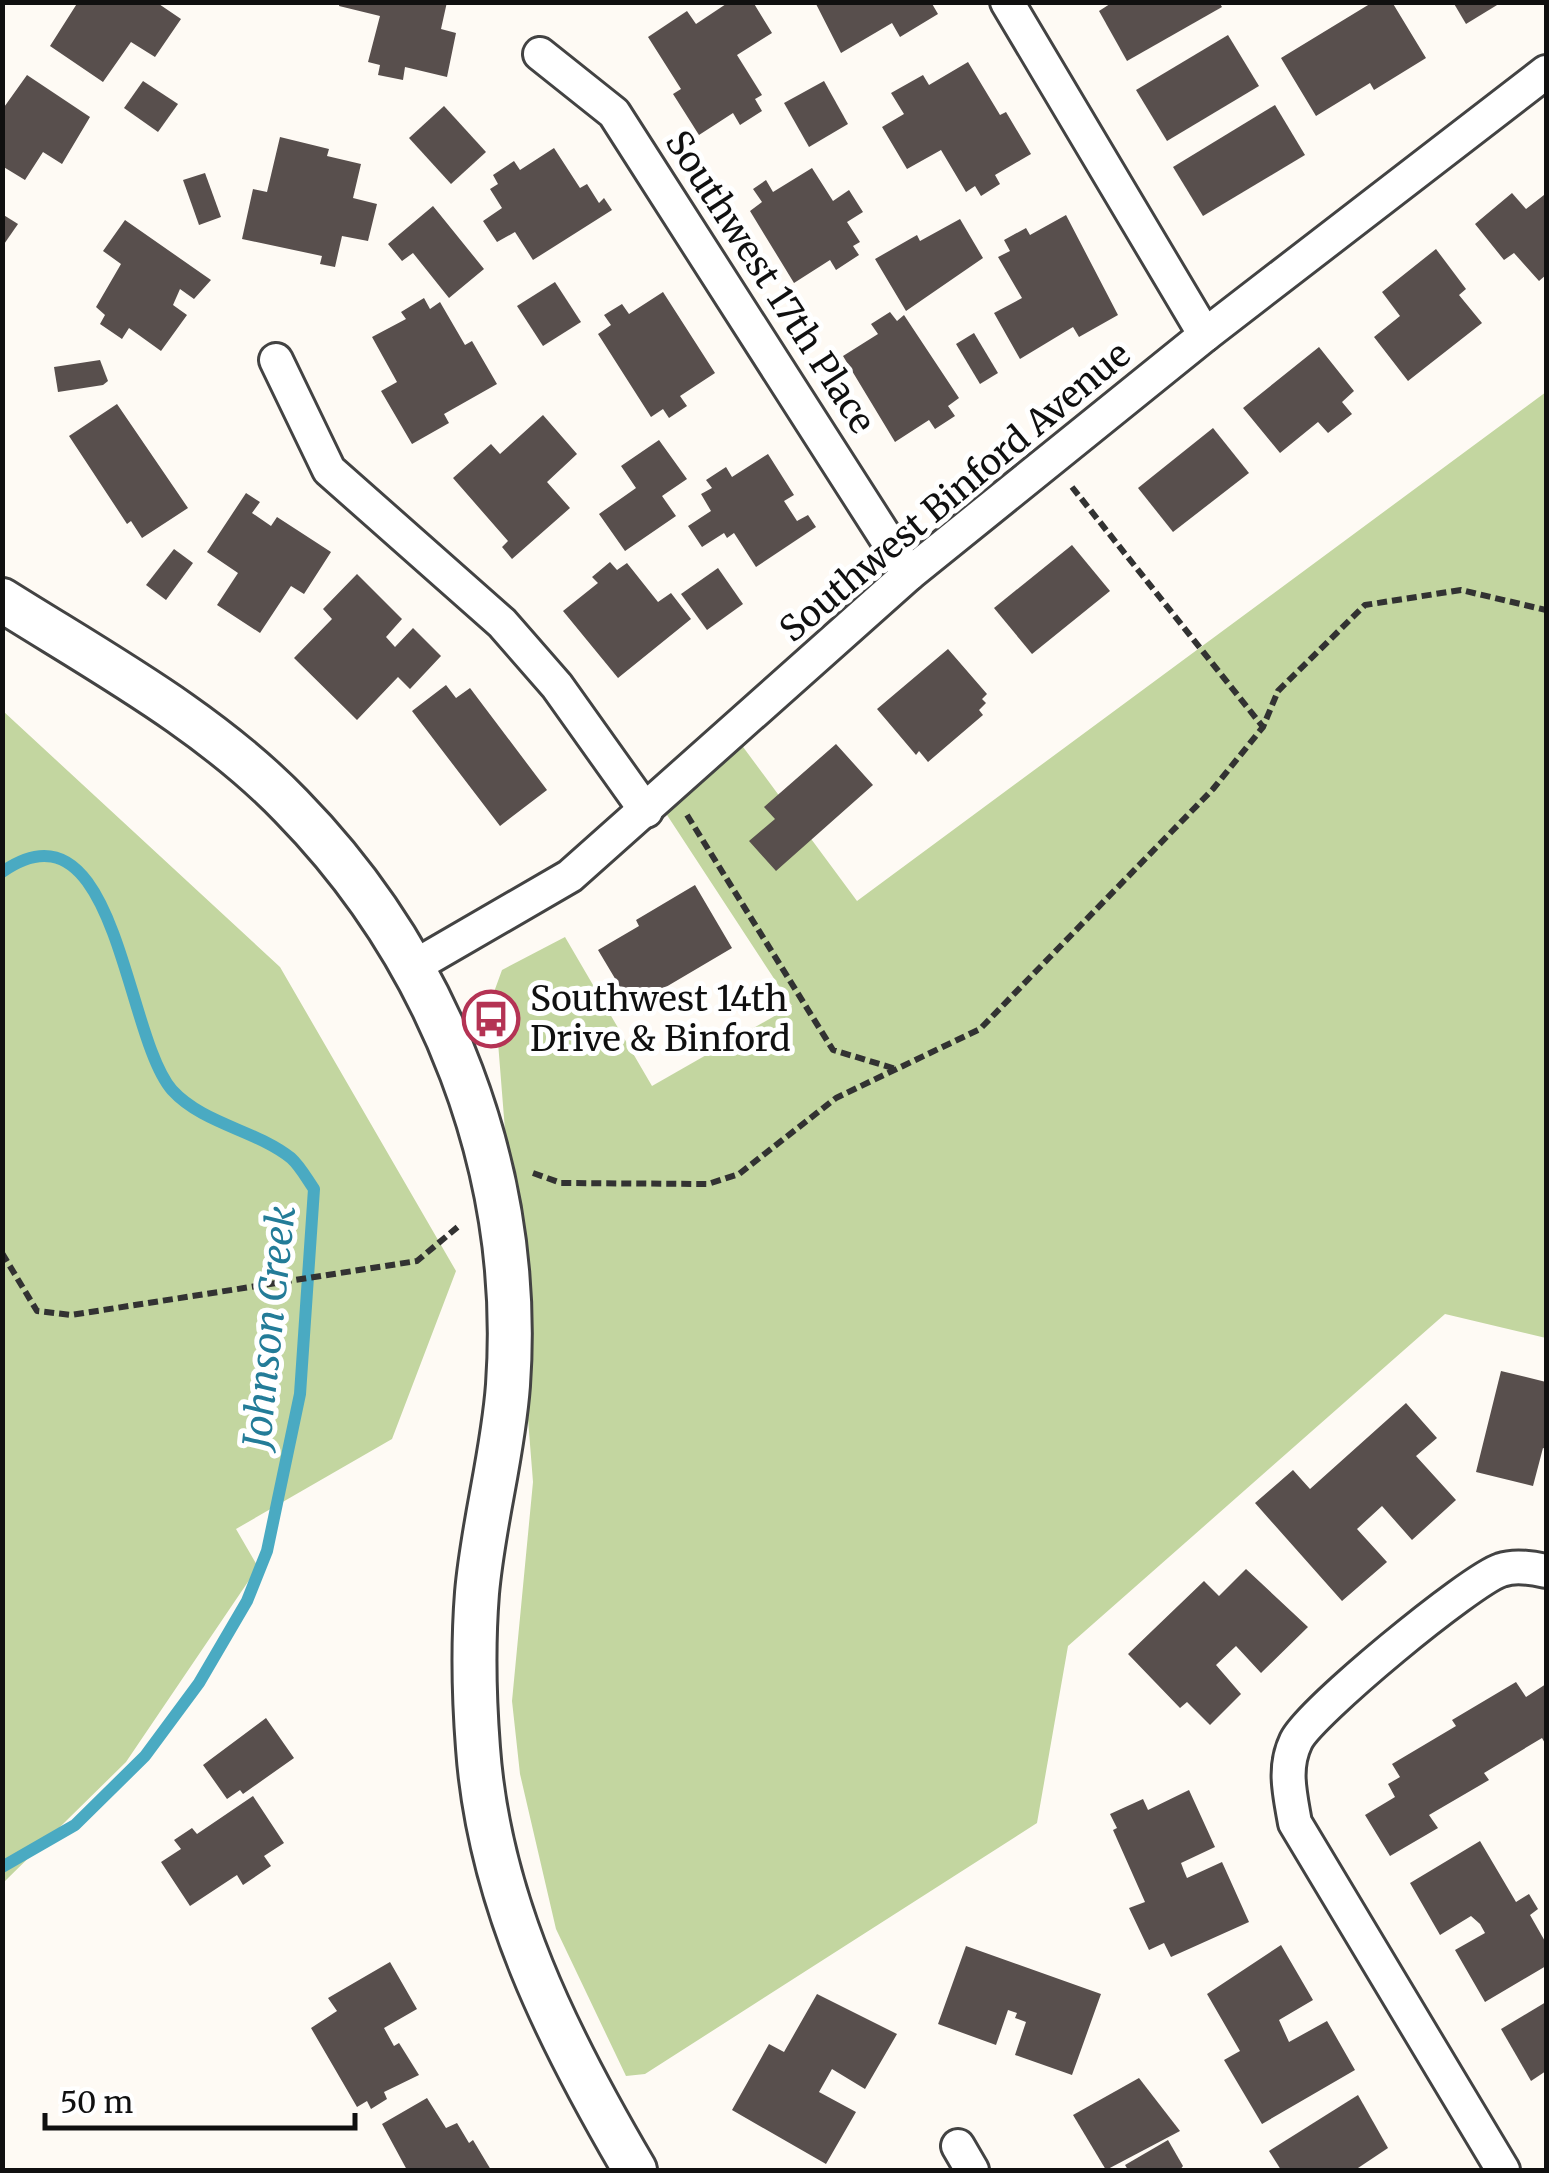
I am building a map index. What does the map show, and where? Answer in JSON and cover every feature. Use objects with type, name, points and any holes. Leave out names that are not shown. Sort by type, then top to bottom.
[{"type":"street","points":[[1007,2],[1206,335]]},
{"type":"street","name":"Southwest 17th Place","points":[[540,54],[614,113],[910,574]]},
{"type":"street","name":"Southwest Binford Avenue","points":[[413,967],[570,876],[910,574],[1206,335],[1546,72]]},
{"type":"street","points":[[276,360],[329,470],[502,623],[658,800]]},
{"type":"street","points":[[2,600],[193,721],[243,760],[334,852],[373,902],[413,967],[450,1042],[479,1123],[497,1194],[506,1257],[508,1388],[477,1590],[478,1753],[496,1857],[528,1964],[550,2014],[636,2170]]},
{"type":"street","points":[[1503,2170],[1295,1823],[1287,1772],[1297,1738],[1320,1714],[1468,1588],[1503,1569],[1546,1572]]},
{"type":"path","points":[[1052,463],[1263,726]]},
{"type":"path","points":[[520,1175],[534,1173],[561,1184],[725,1181],[836,1098],[980,1029],[1212,789],[1263,726],[1278,691],[1365,605],[1461,590],[1546,610]]},
{"type":"path","points":[[658,800],[833,1050],[896,1069]]},
{"type":"path","points":[[2,1254],[26,1298],[37,1311],[51,1316],[385,1266],[427,1256],[465,1220]]},
{"type":"green space","points":[[1546,392],[1546,1338],[1445,1314],[1068,1646],[1037,1823],[645,2074],[626,2076],[556,1929],[520,1774],[512,1701],[533,1482],[494,992],[502,970],[565,937],[652,1086],[792,1006],[667,815],[732,732],[857,901]]},
{"type":"green space","points":[[3,711],[280,967],[456,1271],[392,1439],[236,1529],[258,1567],[126,1762],[3,1883]]},
{"type":"building","points":[[78,2],[156,2],[181,19],[155,57],[131,42],[103,82],[50,46]]},
{"type":"building","points":[[340,2],[447,2],[441,29],[456,33],[447,77],[405,67],[403,80],[378,75],[380,65],[368,62],[380,16],[339,6]]},
{"type":"building","points":[[729,2],[753,2],[772,33],[737,55],[762,95],[755,99],[762,111],[740,125],[733,113],[699,135],[673,94],[681,89],[648,37],[687,11],[696,24]]},
{"type":"building","points":[[815,2],[931,2],[938,14],[900,37],[892,23],[841,53]]},
{"type":"building","points":[[1113,2],[1219,2],[1222,7],[1127,61],[1099,11]]},
{"type":"building","points":[[1373,2],[1392,2],[1426,58],[1374,90],[1370,83],[1316,116],[1281,58]]},
{"type":"building","points":[[1453,2],[1502,2],[1466,24]]},
{"type":"building","points":[[1228,35],[1259,86],[1167,141],[1136,90]]},
{"type":"building","points":[[968,62],[1000,115],[1006,112],[1031,154],[995,175],[1000,184],[981,196],[975,186],[966,192],[941,150],[907,169],[882,127],[904,114],[891,93],[923,75],[929,85]]},
{"type":"building","points":[[27,75],[90,117],[62,164],[43,152],[25,180],[2,166],[2,110]]},
{"type":"building","points":[[143,81],[178,104],[158,132],[124,108]]},
{"type":"building","points":[[824,81],[848,124],[809,147],[784,103]]},
{"type":"building","points":[[1275,105],[1305,155],[1203,216],[1173,167]]},
{"type":"building","points":[[444,106],[486,152],[451,184],[409,138]]},
{"type":"building","points":[[280,137],[329,149],[327,156],[361,164],[353,198],[377,204],[368,241],[342,236],[335,267],[320,264],[322,256],[242,239],[253,189],[267,192]]},
{"type":"building","points":[[554,148],[580,188],[587,184],[599,203],[604,198],[612,210],[533,260],[515,232],[497,242],[483,221],[502,208],[490,189],[498,184],[493,175],[514,161],[520,170]]},
{"type":"building","points":[[812,168],[833,201],[849,190],[863,212],[847,222],[860,242],[853,246],[859,255],[836,270],[830,260],[794,283],[750,211],[762,202],[753,189],[766,180],[773,192]]},
{"type":"building","points":[[205,173],[221,217],[199,225],[183,180]]},
{"type":"building","points":[[1512,193],[1526,209],[1544,195],[1546,198],[1546,275],[1539,281],[1514,253],[1504,260],[1475,224]]},
{"type":"building","points":[[433,206],[484,269],[449,298],[413,253],[402,261],[388,244]]},
{"type":"building","points":[[2,214],[18,224],[2,247]]},
{"type":"building","points":[[1066,215],[1118,315],[1079,337],[1073,327],[1020,359],[994,313],[1022,298],[998,257],[1010,251],[1004,240],[1026,228],[1030,235]]},
{"type":"building","points":[[960,219],[983,258],[906,311],[875,259],[917,235],[920,241]]},
{"type":"building","points":[[125,220],[211,280],[194,299],[180,289],[173,305],[187,315],[161,351],[129,328],[122,339],[100,324],[105,315],[96,307],[121,264],[103,251]]},
{"type":"building","points":[[1436,249],[1466,289],[1459,295],[1482,323],[1408,381],[1374,337],[1400,316],[1382,292]]},
{"type":"building","points":[[555,282],[581,322],[543,346],[517,306]]},
{"type":"building","points":[[663,292],[715,373],[680,396],[687,406],[669,418],[663,409],[651,417],[598,334],[611,325],[604,315],[622,304],[629,314]]},
{"type":"building","points":[[424,298],[430,309],[440,302],[465,345],[472,341],[497,384],[444,414],[449,423],[412,444],[381,391],[397,382],[372,337],[406,319],[401,312]]},
{"type":"building","points":[[890,312],[897,321],[904,315],[959,398],[948,406],[955,416],[935,429],[929,420],[895,442],[843,356],[878,334],[871,324]]},
{"type":"building","points":[[974,333],[998,373],[980,384],[956,344]]},
{"type":"building","points":[[1319,347],[1354,391],[1342,402],[1352,414],[1328,433],[1318,422],[1280,453],[1243,408]]},
{"type":"building","points":[[100,360],[108,381],[103,385],[58,392],[54,367]]},
{"type":"building","points":[[117,404],[188,508],[142,538],[131,521],[127,524],[69,436]]},
{"type":"building","points":[[543,415],[577,454],[547,482],[570,508],[512,559],[502,547],[508,541],[453,478],[491,444],[500,454]]},
{"type":"building","points":[[1213,428],[1249,473],[1173,532],[1138,488]]},
{"type":"building","points":[[659,440],[687,479],[662,496],[676,516],[625,551],[599,514],[636,488],[621,466]]},
{"type":"building","points":[[768,454],[794,495],[784,501],[797,521],[808,515],[816,527],[756,567],[734,533],[727,538],[724,533],[702,547],[688,526],[711,511],[701,494],[712,488],[706,480],[726,467],[732,477]]},
{"type":"building","points":[[246,493],[260,502],[252,513],[271,526],[277,517],[331,552],[304,594],[291,586],[260,633],[217,605],[238,573],[207,552]]},
{"type":"building","points":[[1072,545],[1110,591],[1032,654],[994,608]]},
{"type":"building","points":[[174,549],[193,563],[166,600],[146,585]]},
{"type":"building","points":[[610,562],[617,570],[627,563],[658,602],[671,593],[691,619],[618,678],[563,611],[598,583],[592,577]]},
{"type":"building","points":[[718,568],[743,604],[707,630],[681,594]]},
{"type":"building","points":[[357,574],[402,619],[386,637],[395,647],[413,628],[441,656],[410,689],[398,677],[357,720],[294,658],[332,619],[323,609]]},
{"type":"building","points":[[948,649],[987,694],[982,699],[986,703],[979,710],[983,715],[928,762],[919,751],[916,755],[877,709]]},
{"type":"building","points":[[446,685],[456,698],[470,688],[547,790],[500,826],[412,711]]},
{"type":"building","points":[[836,744],[873,785],[776,871],[749,841],[775,819],[764,807]]},
{"type":"building","points":[[695,885],[732,948],[632,1007],[598,950],[639,926],[636,920]]},
{"type":"building","points":[[1501,1371],[1546,1382],[1546,1449],[1543,1448],[1533,1486],[1476,1472]]},
{"type":"building","points":[[1406,1403],[1437,1438],[1416,1456],[1456,1500],[1412,1540],[1382,1506],[1357,1529],[1387,1562],[1342,1601],[1255,1503],[1293,1470],[1310,1489]]},
{"type":"building","points":[[1246,1569],[1308,1627],[1261,1673],[1236,1646],[1216,1665],[1241,1694],[1210,1725],[1187,1702],[1180,1708],[1128,1654],[1204,1581],[1219,1596]]},
{"type":"building","points":[[1516,1682],[1526,1697],[1546,1684],[1546,1745],[1542,1738],[1484,1773],[1489,1780],[1429,1815],[1438,1828],[1390,1856],[1365,1815],[1395,1797],[1388,1784],[1400,1777],[1392,1764],[1456,1726],[1452,1720]]},
{"type":"building","points":[[266,1718],[294,1758],[243,1794],[240,1790],[227,1799],[203,1765]]},
{"type":"building","points":[[1189,1790],[1215,1847],[1181,1863],[1187,1878],[1222,1862],[1249,1922],[1171,1957],[1164,1943],[1149,1950],[1129,1908],[1145,1902],[1113,1830],[1117,1828],[1110,1814],[1143,1799],[1148,1810]]},
{"type":"building","points":[[253,1796],[284,1843],[264,1856],[271,1866],[243,1885],[237,1875],[190,1906],[161,1862],[181,1849],[174,1840],[192,1828],[197,1834]]},
{"type":"building","points":[[1480,1841],[1516,1902],[1529,1894],[1538,1909],[1530,1915],[1546,1943],[1546,1966],[1485,2002],[1455,1950],[1485,1933],[1480,1924],[1471,1916],[1440,1935],[1410,1883]]},
{"type":"building","points":[[1281,1945],[1313,2000],[1279,2020],[1289,2042],[1327,2021],[1355,2070],[1262,2124],[1224,2060],[1240,2051],[1207,1994]]},
{"type":"building","points":[[966,1946],[1101,1994],[1072,2075],[1015,2055],[1026,2022],[1015,2018],[1017,2013],[1008,2010],[996,2045],[938,2024]]},
{"type":"building","points":[[390,1962],[417,2009],[384,2028],[394,2046],[399,2043],[419,2075],[384,2092],[387,2099],[371,2109],[367,2101],[357,2107],[311,2028],[337,2011],[328,1998]]},
{"type":"building","points":[[817,1994],[897,2034],[865,2089],[832,2069],[819,2092],[856,2112],[826,2164],[732,2110],[769,2044],[784,2052]]},
{"type":"building","points":[[1546,2002],[1546,2071],[1531,2081],[1501,2029]]},
{"type":"building","points":[[1139,2078],[1180,2131],[1106,2170],[1073,2115]]},
{"type":"building","points":[[1358,2095],[1388,2148],[1355,2170],[1281,2170],[1269,2151]]},
{"type":"building","points":[[427,2098],[446,2128],[457,2123],[469,2143],[473,2140],[491,2170],[407,2170],[382,2124]]},
{"type":"building","points":[[1168,2140],[1183,2166],[1180,2170],[1128,2170],[1125,2165]]},
{"type":"waterway","name":"Johnson Creek","points":[[2,872],[40,856],[70,865],[94,891],[112,930],[156,1062],[172,1090],[199,1111],[277,1148],[291,1158],[314,1189],[300,1394],[267,1551],[247,1601],[199,1683],[145,1756],[75,1825],[2,1867]]},
{"type":"place","name":"Southwest 14th Drive & Binford","points":[[491,1019]]}]
